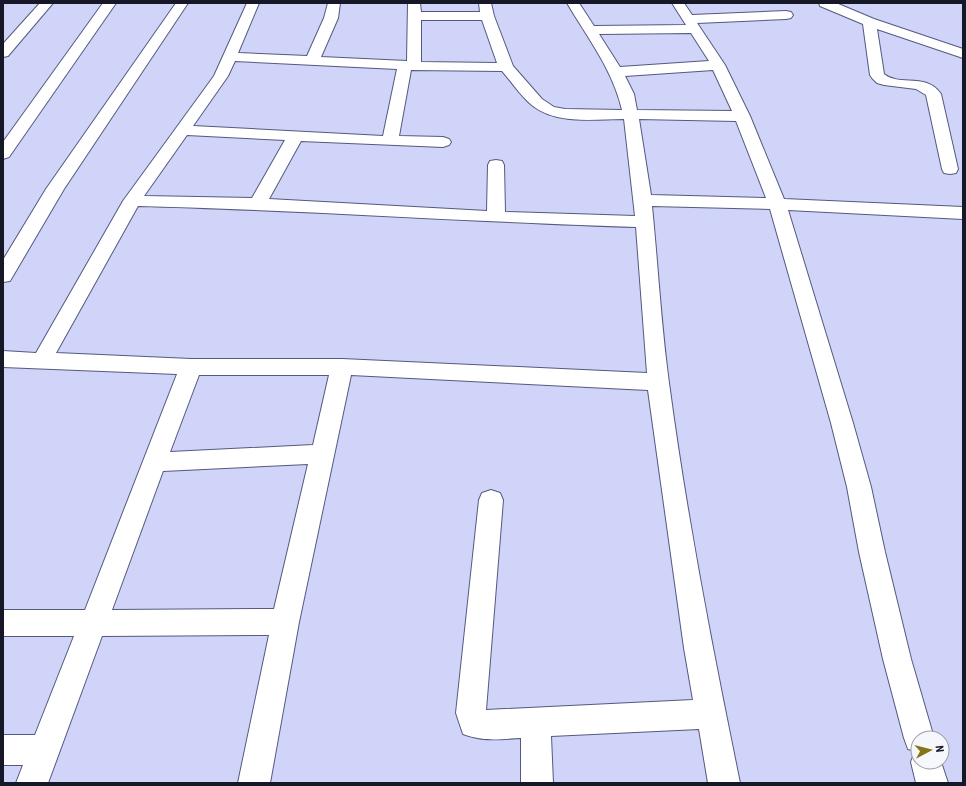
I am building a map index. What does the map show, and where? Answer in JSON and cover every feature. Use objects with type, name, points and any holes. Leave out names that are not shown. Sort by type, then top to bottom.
[{"type":"street","points":[[3,53],[47,3]]},
{"type":"street","points":[[3,154],[110,3]]},
{"type":"street","points":[[3,276],[55,189],[182,3]]},
{"type":"street","points":[[42,360],[132,201],[221,76],[253,3]]},
{"type":"street","points":[[312,61],[331,18],[334,3]]},
{"type":"street","points":[[573,3],[616,72],[626,94],[631,116],[643,200],[658,382],[667,451],[698,648],[724,783]]},
{"type":"street","points":[[825,3],[869,22],[963,54]]},
{"type":"street","points":[[390,141],[409,66],[414,9],[486,10],[506,67],[537,102],[549,110],[565,114],[631,116],[742,116]]},
{"type":"street","points":[[589,30],[687,17],[786,15]]},
{"type":"street","points":[[687,17],[718,65],[742,116],[777,204],[859,487],[872,552],[897,659],[917,730]]},
{"type":"street","points":[[869,22],[877,75],[879,78],[888,81],[926,87],[933,94],[950,169]]},
{"type":"street","points":[[230,57],[409,66],[506,67]]},
{"type":"street","points":[[616,72],[718,65]]},
{"type":"street","points":[[182,130],[295,137],[443,142]]},
{"type":"street","points":[[258,204],[295,137]]},
{"type":"street","points":[[496,165],[496,217]]},
{"type":"street","points":[[643,200],[963,212]]},
{"type":"street","points":[[132,201],[258,204],[496,217],[644,222]]},
{"type":"street","points":[[3,359],[192,367],[342,367],[658,382]]},
{"type":"street","points":[[32,783],[192,367]]},
{"type":"street","points":[[254,783],[284,622],[342,367]]},
{"type":"street","points":[[155,462],[322,454]]},
{"type":"street","points":[[491,500],[471,713],[474,723],[481,725],[536,723],[710,714]]},
{"type":"street","points":[[3,622],[284,622]]},
{"type":"street","points":[[536,723],[537,783]]},
{"type":"street","points":[[3,750],[44,750]]},
{"type":"street","points":[[928,770],[932,783]]}]
